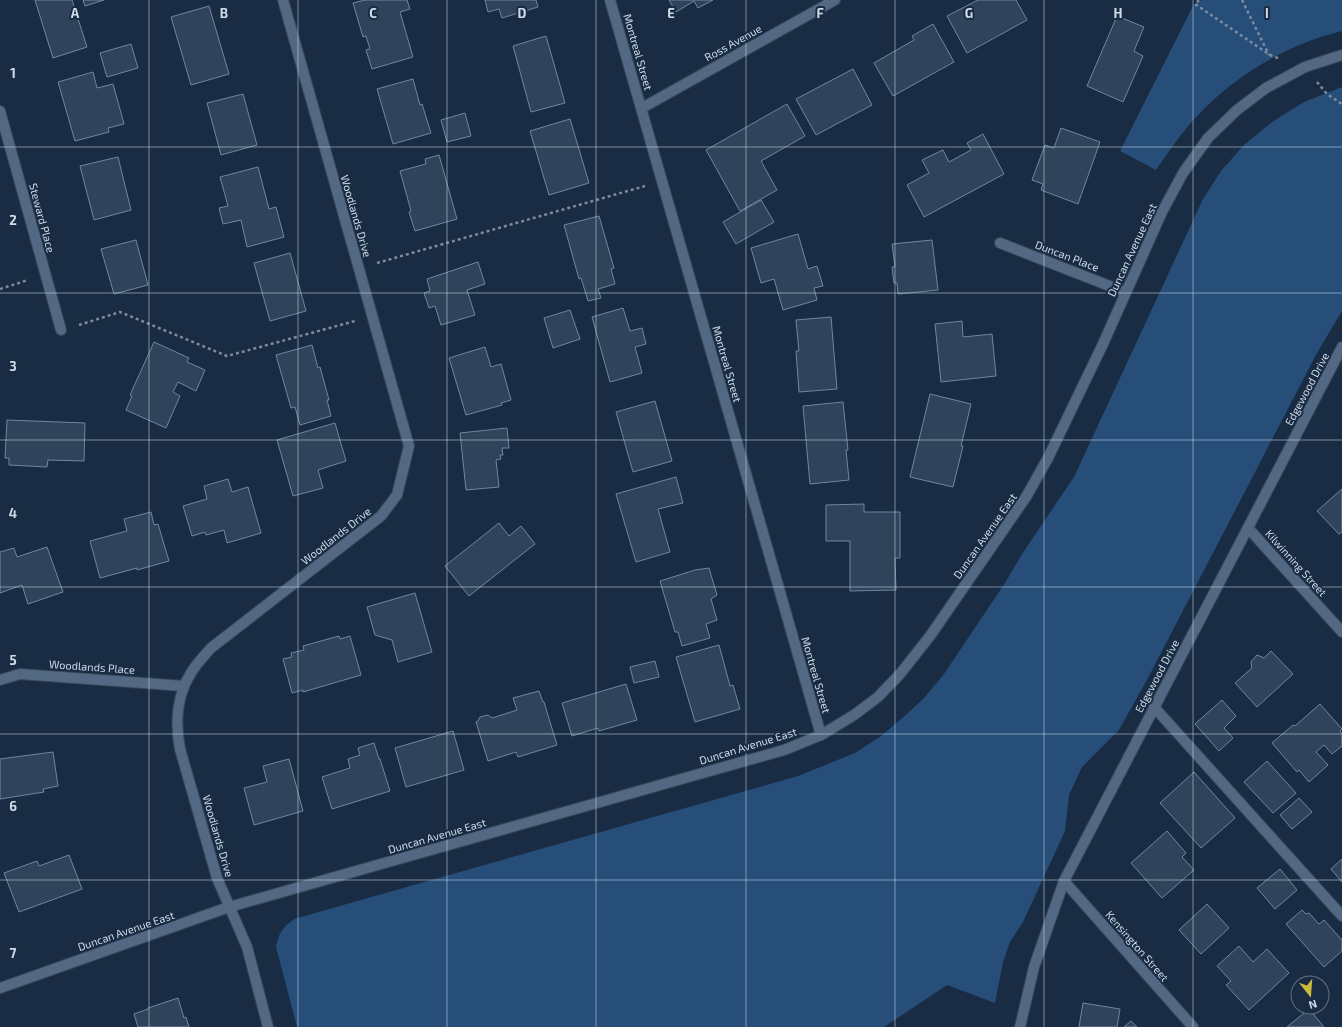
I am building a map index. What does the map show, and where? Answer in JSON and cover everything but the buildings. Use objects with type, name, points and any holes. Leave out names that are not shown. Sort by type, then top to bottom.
[{"type":"street","name":"Woodlands Drive","points":[[268,1027],[246,947],[217,878],[179,744],[177,727],[184,686],[191,672],[211,648],[381,516],[397,495],[409,446],[283,0]]},
{"type":"street","name":"Montreal Street","points":[[610,0],[821,735]]},
{"type":"street","name":"Ross Avenue","points":[[642,108],[835,0]]},
{"type":"street","name":"Duncan Avenue East","points":[[0,988],[229,907],[784,750],[821,735],[854,715],[878,697],[900,674],[930,636],[1026,497],[1048,458],[1162,212],[1183,173],[1208,138],[1237,110],[1266,88],[1305,67],[1342,55]]},
{"type":"street","name":"Steward Place","points":[[0,111],[61,330]]},
{"type":"street","name":"Duncan Place","points":[[1000,243],[1125,292]]},
{"type":"street","name":"Edgewood Drive","points":[[1020,1027],[1034,966],[1064,881],[1248,528],[1341,354]]},
{"type":"street","name":"Kilwinning Street","points":[[1248,528],[1342,632]]},
{"type":"street","name":"Woodlands Place","points":[[0,680],[20,674],[184,686]]},
{"type":"street","points":[[1154,707],[1342,916]]},
{"type":"street","name":"Kensington Street","points":[[1064,881],[1193,1027]]},
{"type":"path","points":[[1199,0],[1195,4],[1270,55],[1305,67],[1327,94],[1342,104]]},
{"type":"path","points":[[1242,0],[1270,55]]},
{"type":"path","points":[[359,269],[662,180]]},
{"type":"path","points":[[0,288],[45,274]]},
{"type":"path","points":[[61,330],[120,312],[227,356],[372,316]]},
{"type":"shaded area","points":[[1202,0],[1342,0],[1342,31],[1323,36],[1286,51],[1235,82],[1191,122],[1156,170],[1120,151],[1194,4]]},
{"type":"shaded area","points":[[1342,87],[1342,311],[1317,353],[1149,676],[1119,730],[1082,767],[1069,795],[1065,831],[1023,922],[1010,942],[1003,962],[995,1003],[947,985],[884,1027],[297,1027],[276,947],[278,938],[282,931],[294,919],[798,776],[855,753],[881,736],[907,714],[924,698],[944,674],[1074,477],[1203,199],[1221,171],[1244,145],[1272,122],[1304,102]]}]
